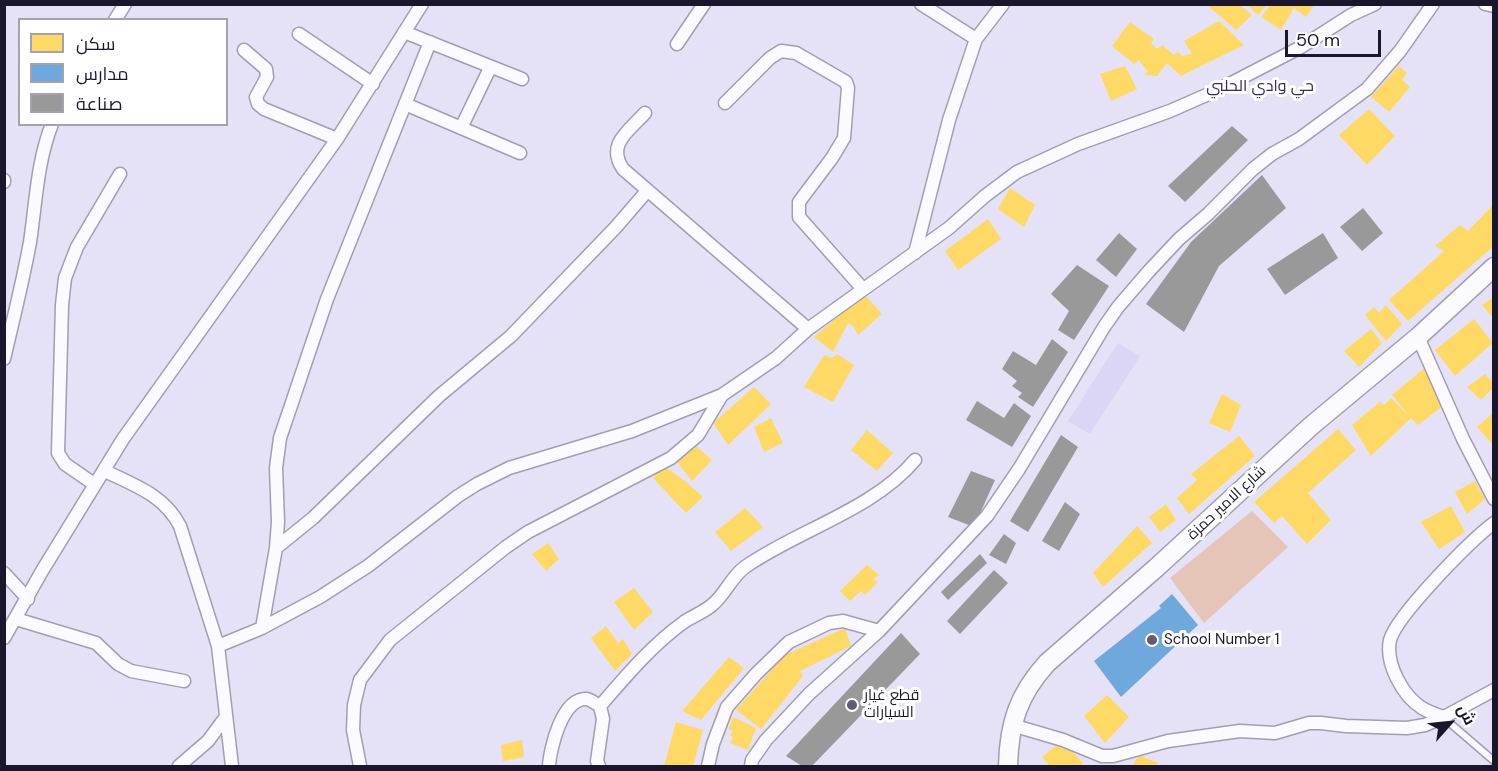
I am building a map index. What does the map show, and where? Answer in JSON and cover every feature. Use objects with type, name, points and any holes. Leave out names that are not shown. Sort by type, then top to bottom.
[{"type":"main road","name":"شارع الامير حمزة","points":[[1008,766],[1012,725],[1027,689],[1047,663],[1156,568],[1311,426],[1418,337],[1494,267]]},
{"type":"street","points":[[116,18],[125,4]]},
{"type":"street","points":[[4,638],[94,484],[105,471],[149,402],[337,139],[422,4]]},
{"type":"street","points":[[677,44],[704,4]]},
{"type":"street","points":[[921,4],[976,39]]},
{"type":"street","points":[[915,252],[949,120],[976,39],[1003,4]]},
{"type":"street","points":[[218,646],[262,628],[320,597],[368,566],[450,502],[477,484],[501,472],[534,459],[632,431],[722,395],[776,358],[808,329],[949,228],[985,196],[1017,172],[1078,144],[1170,111],[1220,89],[1301,47],[1351,15],[1375,4]]},
{"type":"street","points":[[751,766],[752,760],[766,740],[809,694],[879,631],[987,516],[1019,469],[1113,313],[1149,271],[1179,239],[1253,169],[1272,154],[1299,139],[1367,89],[1400,51],[1433,4]]},
{"type":"street","points":[[1485,4],[1494,6]]},
{"type":"street","points":[[404,32],[522,79]]},
{"type":"street","points":[[299,34],[373,84]]},
{"type":"street","points":[[262,628],[276,548],[278,522],[276,468],[280,438],[327,299],[430,42]]},
{"type":"street","points":[[244,50],[266,69],[267,77],[256,97],[258,104],[264,109],[337,139]]},
{"type":"street","points":[[725,103],[781,51],[796,54],[846,82],[848,88],[844,138],[799,202],[797,210],[799,216],[863,289]]},
{"type":"street","points":[[461,128],[490,68]]},
{"type":"street","points":[[405,104],[520,153]]},
{"type":"street","points":[[645,113],[619,142],[616,149],[616,160],[622,169],[808,329]]},
{"type":"street","points":[[4,359],[27,254],[39,168],[51,126]]},
{"type":"street","points":[[94,484],[65,464],[58,453],[62,305],[69,264],[120,174]]},
{"type":"street","points":[[276,548],[313,518],[434,401],[511,336],[616,227],[647,191]]},
{"type":"street","points":[[1418,337],[1463,439],[1494,499]]},
{"type":"street","points":[[360,766],[353,730],[354,705],[360,680],[390,640],[528,532],[671,458],[698,435],[722,395]]},
{"type":"street","points":[[600,706],[633,668],[662,641],[685,622],[713,604],[742,569],[875,493],[901,476],[915,460]]},
{"type":"street","points":[[105,471],[156,497],[176,517],[218,646],[231,766]]},
{"type":"street","points":[[1444,717],[1422,708],[1410,698],[1399,683],[1393,669],[1390,641],[1396,628],[1416,602],[1475,537],[1494,523]]},
{"type":"street","points":[[4,573],[28,599]]},
{"type":"street","points":[[16,619],[96,643],[118,664],[131,671],[184,681]]},
{"type":"street","points":[[708,766],[713,744],[728,706],[756,674],[789,642],[829,623],[843,621],[879,631]]},
{"type":"street","points":[[1012,725],[1063,740],[1102,756],[1113,756],[1168,741],[1240,731],[1275,733],[1309,723],[1407,728],[1425,725],[1494,690]]},
{"type":"street","points":[[549,766],[555,734],[570,707],[584,699],[600,706],[603,719],[598,766]]},
{"type":"street","points":[[179,766],[208,741],[225,718]]},
{"type":"lane","points":[[1444,717],[1494,760]]},
{"type":"shaded area","points":[[1118,343],[1140,356],[1090,434],[1068,421]]},
{"type":"shaded area","points":[[1252,511],[1288,547],[1204,623],[1170,578]]},
{"type":"building: سكن","points":[[1206,4],[1239,4],[1252,15],[1236,30]]},
{"type":"building: سكن","points":[[1247,4],[1267,4],[1258,15]]},
{"type":"building: سكن","points":[[1271,4],[1315,4],[1306,17],[1294,8],[1281,30],[1261,17]]},
{"type":"building: سكن","points":[[1219,21],[1244,45],[1181,76],[1167,63],[1157,76],[1144,75],[1148,72],[1139,60],[1134,64],[1112,46],[1130,22],[1154,39],[1151,43],[1157,49],[1162,45],[1174,55],[1178,52],[1182,56],[1192,54],[1184,41]]},
{"type":"building: سكن","points":[[1125,66],[1137,89],[1111,101],[1100,74]]},
{"type":"building: سكن","points":[[1399,66],[1407,73],[1402,80],[1410,87],[1389,112],[1371,97]]},
{"type":"building: سكن","points":[[1369,109],[1395,136],[1367,165],[1339,135]]},
{"type":"building: سكن","points":[[1010,188],[1035,205],[1024,227],[998,209]]},
{"type":"building: سكن","points":[[1494,204],[1494,246],[1408,321],[1389,300],[1444,251],[1435,246],[1460,225],[1468,231]]},
{"type":"building: سكن","points":[[988,219],[1001,239],[958,270],[945,251]]},
{"type":"building: سكن","points":[[864,294],[882,314],[858,335],[854,327],[848,323],[833,352],[814,337]]},
{"type":"building: سكن","points":[[1494,297],[1494,319],[1482,305]]},
{"type":"building: سكن","points":[[1386,305],[1402,324],[1386,341],[1365,315],[1374,307],[1379,313]]},
{"type":"building: سكن","points":[[1474,319],[1493,343],[1455,376],[1435,350]]},
{"type":"building: سكن","points":[[1371,329],[1382,343],[1359,367],[1344,351]]},
{"type":"building: سكن","points":[[837,354],[854,365],[833,402],[804,387],[824,355],[832,358]]},
{"type":"building: سكن","points":[[1426,367],[1443,406],[1418,425],[1411,418],[1371,456],[1352,425],[1380,402],[1384,405],[1391,398],[1409,416],[1392,395]]},
{"type":"building: سكن","points":[[1485,374],[1494,387],[1481,400],[1467,387]]},
{"type":"building: سكن","points":[[754,387],[771,404],[728,445],[713,423]]},
{"type":"building: سكن","points":[[1222,394],[1241,405],[1230,432],[1209,423]]},
{"type":"building: سكن","points":[[1494,412],[1494,446],[1477,427]]},
{"type":"building: سكن","points":[[771,418],[783,443],[764,452],[754,427]]},
{"type":"building: سكن","points":[[1338,429],[1356,450],[1308,493],[1331,520],[1307,544],[1282,516],[1274,523],[1254,502]]},
{"type":"building: سكن","points":[[867,430],[893,453],[877,471],[851,450]]},
{"type":"building: سكن","points":[[1239,436],[1255,456],[1189,514],[1177,498],[1197,480],[1191,474]]},
{"type":"building: سكن","points":[[695,445],[712,460],[692,481],[677,462]]},
{"type":"building: سكن","points":[[664,466],[703,497],[686,513],[653,478]]},
{"type":"building: سكن","points":[[1475,481],[1485,499],[1467,514],[1455,492]]},
{"type":"building: سكن","points":[[1166,504],[1176,520],[1160,532],[1149,517]]},
{"type":"building: سكن","points":[[1451,506],[1465,532],[1439,549],[1421,522]]},
{"type":"building: سكن","points":[[745,508],[763,527],[731,551],[715,532]]},
{"type":"building: سكن","points":[[1137,526],[1152,543],[1103,587],[1093,573]]},
{"type":"building: سكن","points":[[548,543],[559,559],[546,571],[532,554]]},
{"type":"building: سكن","points":[[867,565],[879,575],[873,579],[878,582],[865,595],[861,591],[850,601],[840,591]]},
{"type":"building: سكن","points":[[634,588],[653,612],[634,630],[614,602]]},
{"type":"building: سكن","points":[[606,626],[618,643],[623,639],[632,654],[615,671],[591,638]]},
{"type":"building: سكن","points":[[845,628],[851,646],[800,671],[803,676],[761,729],[736,710],[785,655]]},
{"type":"building: سكن","points":[[729,657],[744,668],[701,720],[682,711]]},
{"type":"building: سكن","points":[[1107,695],[1129,717],[1105,743],[1084,716]]},
{"type":"building: سكن","points":[[733,717],[756,728],[748,750],[730,743],[733,737],[730,735],[733,731],[729,729]]},
{"type":"building: سكن","points":[[676,722],[703,730],[693,766],[664,766]]},
{"type":"building: سكن","points":[[522,740],[524,757],[503,761],[501,745]]},
{"type":"building: سكن","points":[[1058,744],[1073,752],[1083,763],[1080,766],[1050,766],[1042,757]]},
{"type":"building: سكن","points":[[1139,755],[1158,763],[1156,766],[1132,766]]},
{"type":"building: مدارس","points":[[1172,594],[1198,625],[1121,697],[1094,661],[1161,608],[1159,606]]},
{"type":"building: صناعة","points":[[1232,126],[1248,140],[1185,202],[1168,186]]},
{"type":"building: صناعة","points":[[1262,175],[1286,208],[1219,266],[1184,332],[1146,304],[1191,242]]},
{"type":"building: صناعة","points":[[1363,208],[1383,233],[1362,251],[1340,227]]},
{"type":"building: صناعة","points":[[1119,233],[1137,249],[1116,277],[1096,260]]},
{"type":"building: صناعة","points":[[1323,233],[1338,258],[1285,295],[1267,269]]},
{"type":"building: صناعة","points":[[1077,265],[1109,286],[1074,340],[1058,330],[1069,311],[1051,294]]},
{"type":"building: صناعة","points":[[1052,339],[1068,352],[1033,407],[1018,397],[1022,393],[1012,386],[1017,381],[1002,369],[1013,351],[1036,365]]},
{"type":"building: صناعة","points":[[977,401],[1004,418],[1014,403],[1031,416],[1012,447],[966,420]]},
{"type":"building: صناعة","points":[[1061,435],[1078,447],[1028,532],[1010,521]]},
{"type":"building: صناعة","points":[[971,471],[995,480],[974,527],[948,517]]},
{"type":"building: صناعة","points":[[1065,502],[1080,514],[1059,551],[1042,541]]},
{"type":"building: صناعة","points":[[1004,534],[1016,543],[1006,564],[989,555]]},
{"type":"building: صناعة","points":[[980,554],[987,563],[948,600],[941,592]]},
{"type":"building: صناعة","points":[[994,570],[1008,583],[960,634],[947,621]]},
{"type":"building: صناعة","name":"قطع غيار السيارات","points":[[901,633],[920,654],[812,766],[802,766],[786,756]]},
{"type":"place","name":"School Number 1","points":[[1152,640]]},
{"type":"place","name":"قطع غيار السيارات","points":[[852,705]]},
{"type":"district","name":"حي وادي الحلبي","points":[[1260,87]]}]
